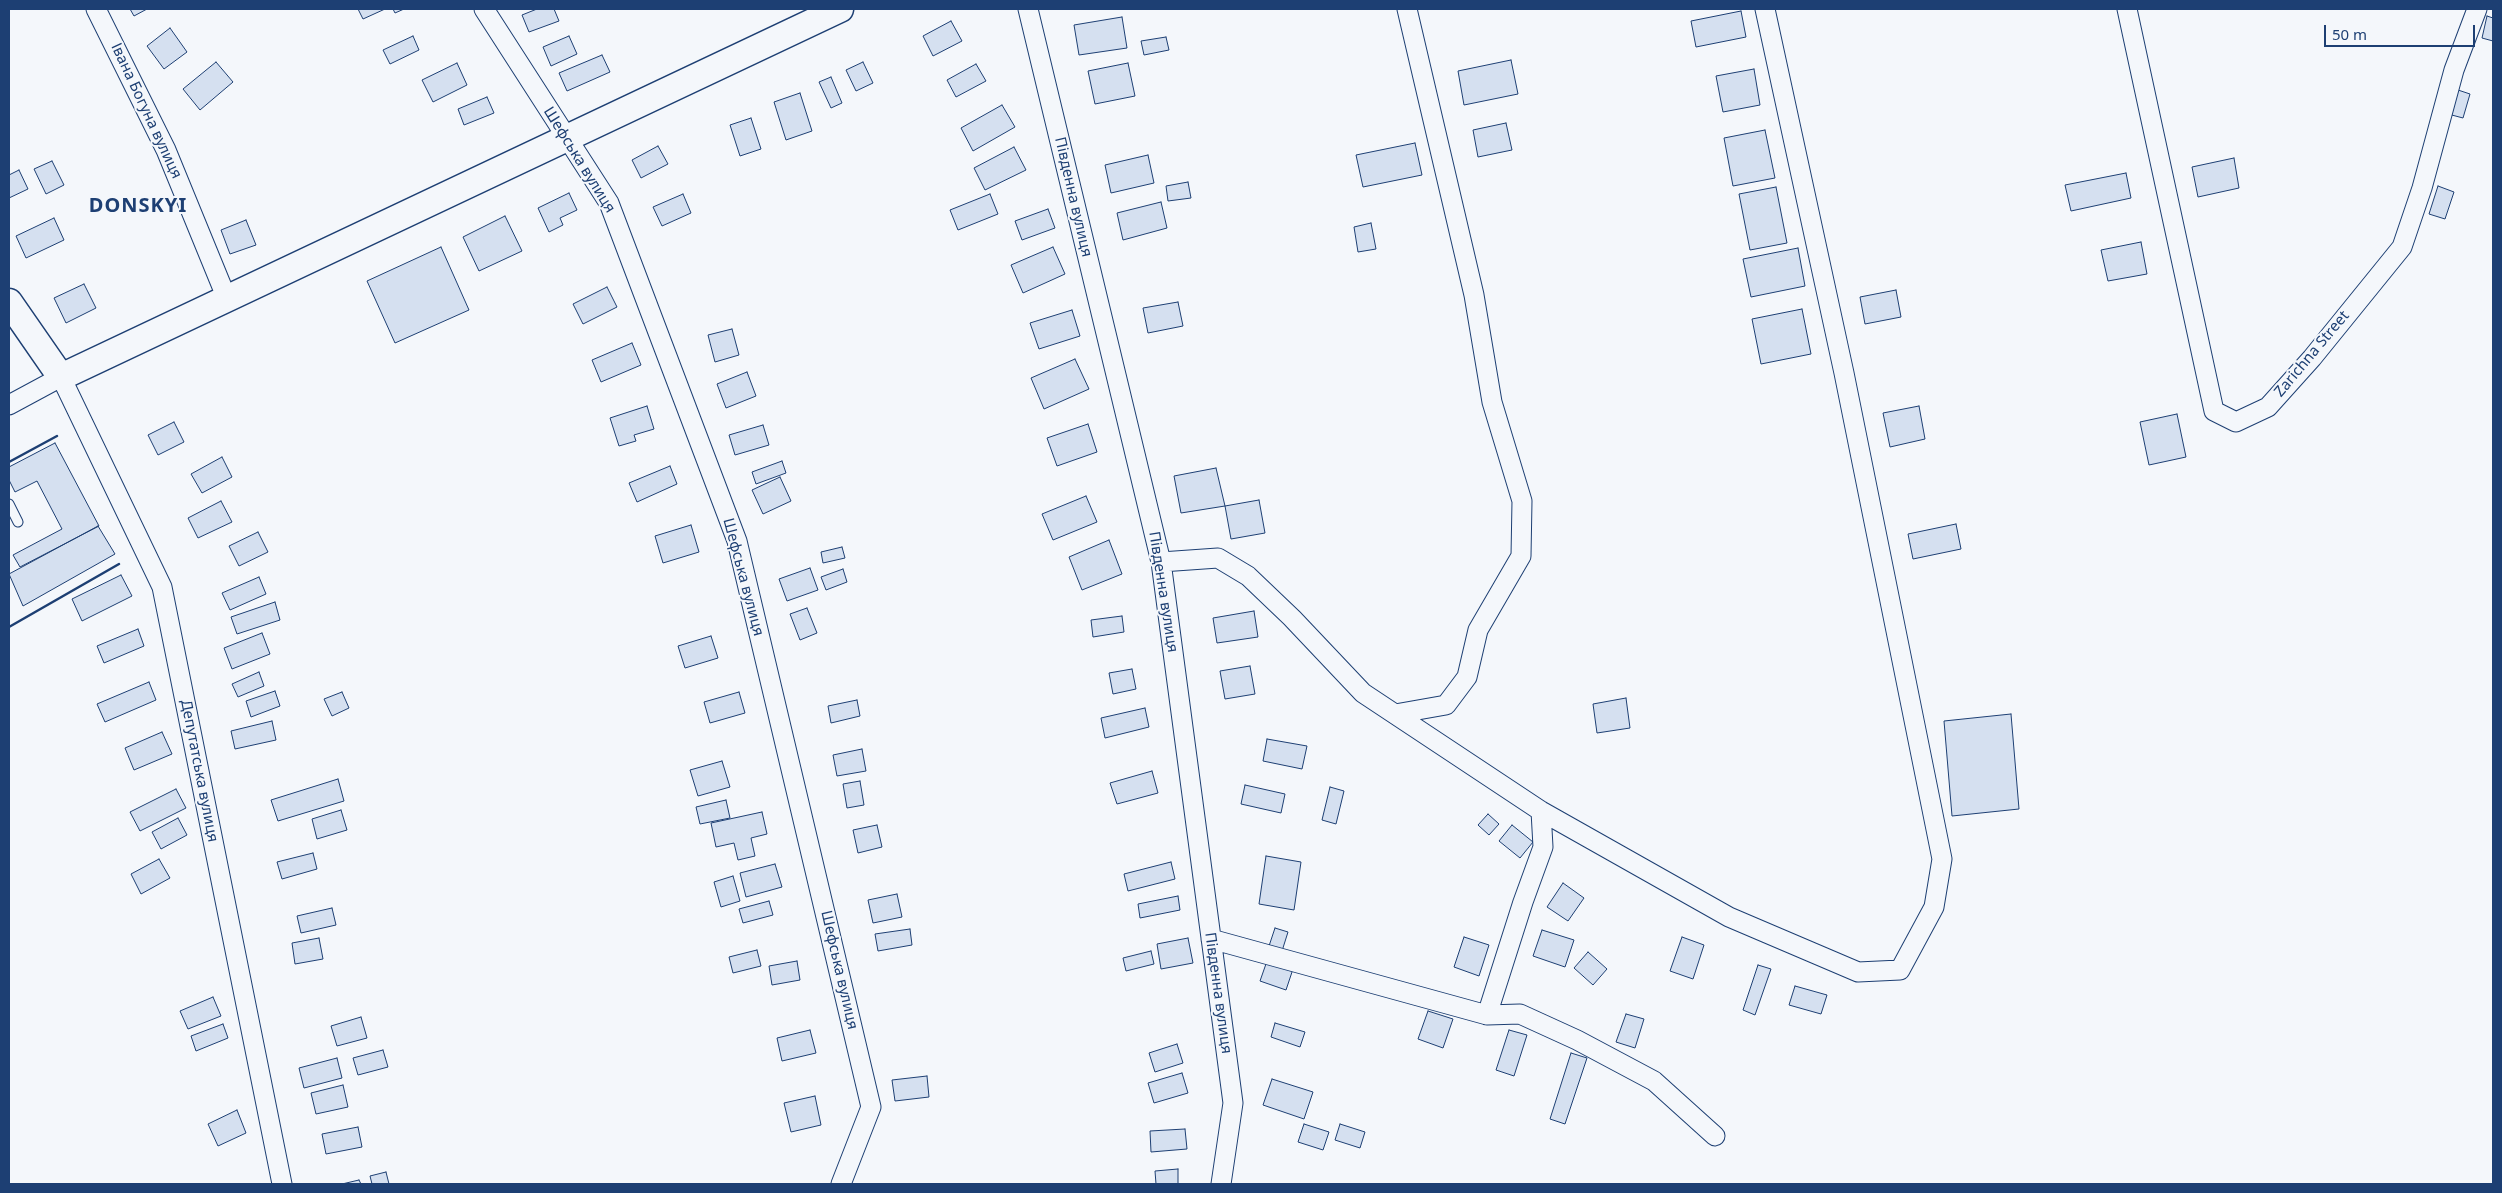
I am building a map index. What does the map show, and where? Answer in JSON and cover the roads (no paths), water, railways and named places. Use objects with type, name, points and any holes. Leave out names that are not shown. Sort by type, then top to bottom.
[{"type":"street","name":"Івана Богуна вулиця","points":[[96,9],[166,150],[227,299]]},
{"type":"street","name":"Шефська вулиця","points":[[484,9],[610,203],[737,541],[871,1107],[841,1184]]},
{"type":"street","points":[[9,405],[61,377],[840,9]]},
{"type":"street","name":"Південна вулиця","points":[[1028,9],[1161,562],[1233,1102],[1221,1184]]},
{"type":"street","points":[[1395,714],[1446,705],[1467,677],[1478,630],[1520,556],[1522,501],[1492,402],[1474,295],[1407,9]]},
{"type":"street","points":[[1161,562],[1218,558],[1248,576],[1292,618],[1363,693],[1541,811],[1729,917],[1858,972],[1900,970],[1934,907],[1942,859],[1844,373],[1765,9]]},
{"type":"street","name":"Zarichna Street","points":[[2127,9],[2214,411],[2236,422],[2268,407],[2312,358],[2402,247],[2422,188],[2454,70],[2477,9]]},
{"type":"street","points":[[9,302],[61,377]]},
{"type":"street","name":"Депутатська вулиця","points":[[61,377],[162,587],[282,1184]]},
{"type":"street","points":[[1487,1015],[1543,847],[1541,811]]},
{"type":"street","points":[[1211,939],[1487,1015],[1520,1014],[1578,1040],[1654,1082],[1715,1136]]},
{"type":"lane","points":[[9,504],[18,522]]},
{"type":"district","name":"DONSKYI","points":[[138,206]]}]
